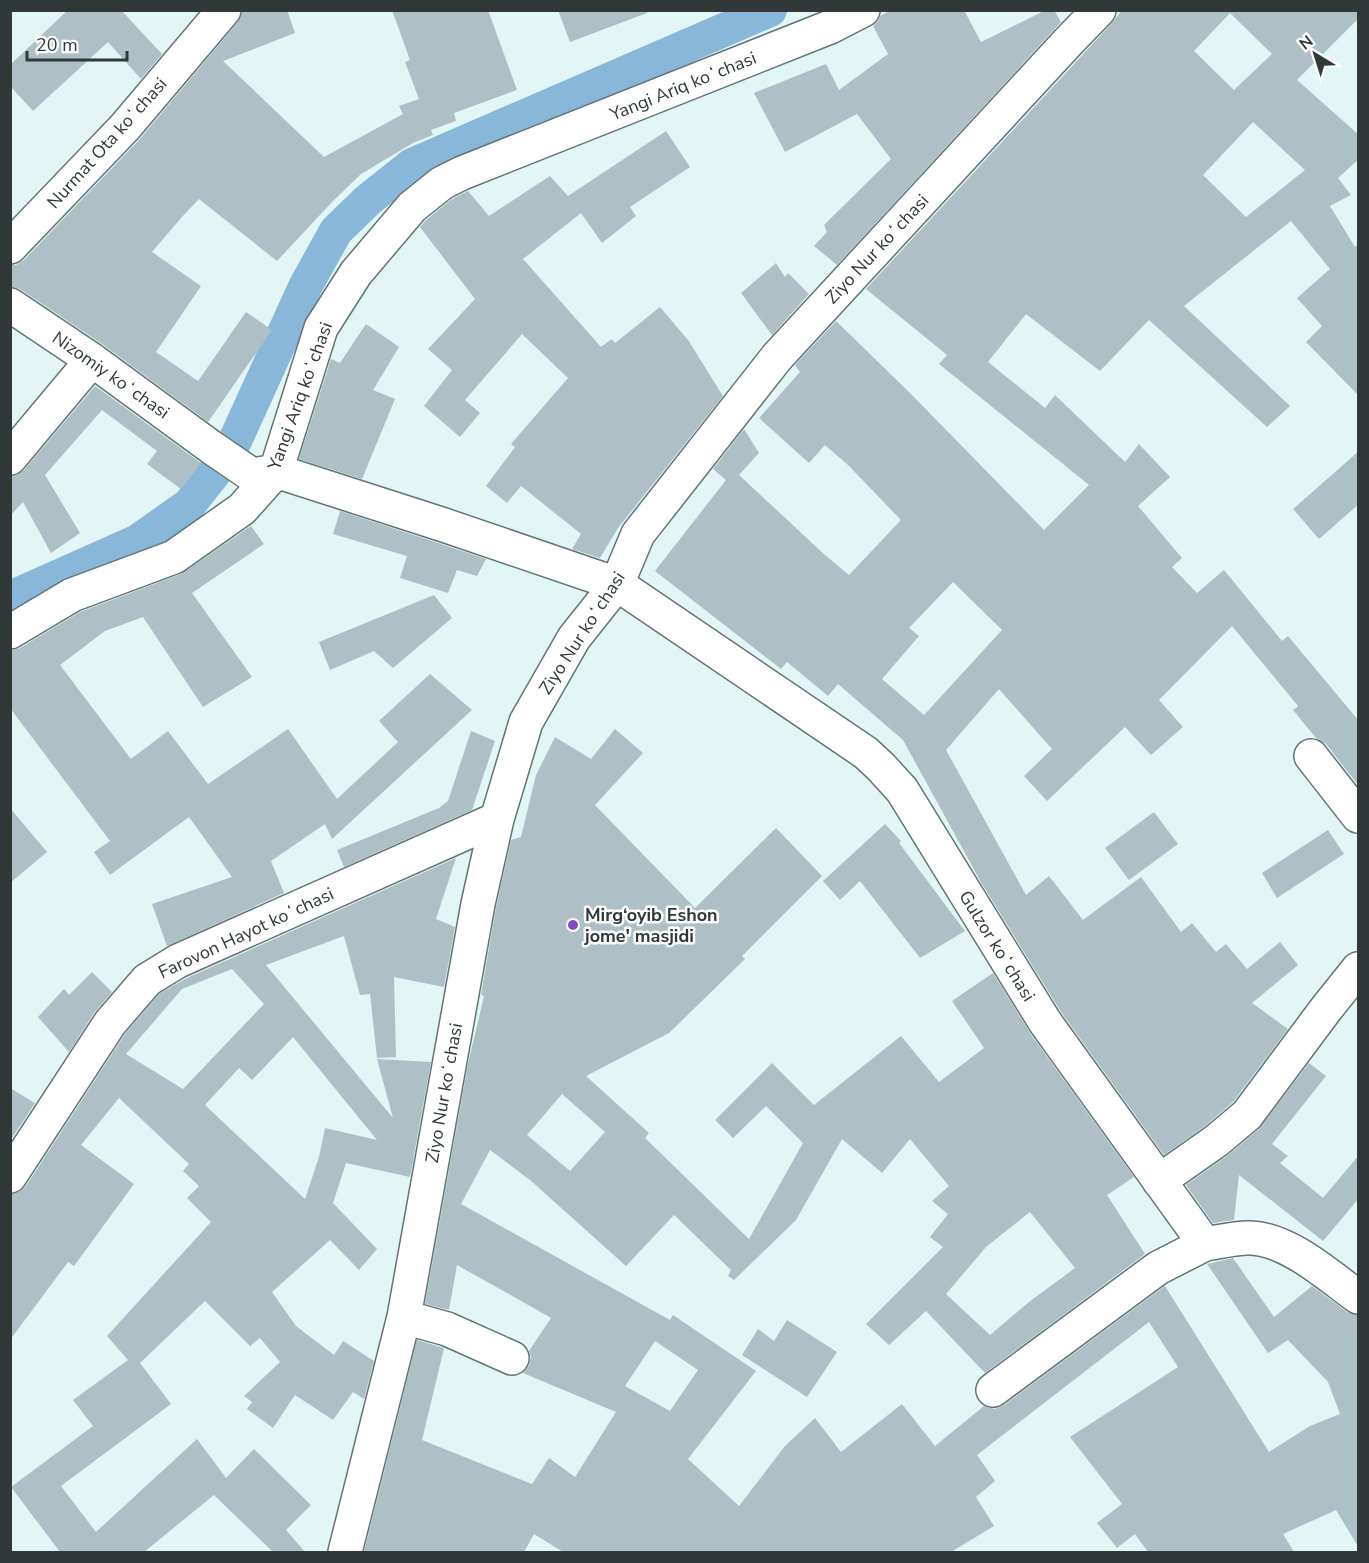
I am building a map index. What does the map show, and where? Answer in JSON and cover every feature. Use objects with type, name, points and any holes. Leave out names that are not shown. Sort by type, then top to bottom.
[{"type":"street","name":"Nurmat Ota koʻchasi","points":[[10,247],[125,127],[224,10]]},
{"type":"street","name":"Yangi Ariq koʻchasi","points":[[10,632],[72,595],[174,557],[242,509],[264,473],[321,328],[356,273],[412,207],[442,183],[462,173],[830,27],[863,10]]},
{"type":"street","name":"Ziyo Nur koʻchasi","points":[[345,1552],[404,1317],[478,904],[497,819],[526,722],[574,638],[617,584],[638,534],[777,357],[1060,50],[1100,10]]},
{"type":"street","name":"Nizomiy koʻchasi","points":[[10,305],[93,360],[211,447],[264,473]]},
{"type":"street","points":[[10,458],[93,360]]},
{"type":"street","name":"Gulzor koʻchasi","points":[[264,473],[433,522],[617,584],[866,753],[902,790],[1045,1023],[1205,1245]]},
{"type":"street","points":[[1311,756],[1359,816]]},
{"type":"street","name":"Farovon Hayot koʻchasi","points":[[10,1176],[110,1023],[147,980],[178,961],[497,819]]},
{"type":"street","points":[[1159,1181],[1216,1141],[1247,1115],[1326,1009],[1359,969]]},
{"type":"street","points":[[993,1390],[1158,1268],[1205,1245],[1251,1238],[1275,1243],[1299,1254],[1359,1297]]},
{"type":"street","points":[[404,1317],[447,1329],[512,1358]]},
{"type":"building","points":[[68,10],[121,10],[162,54],[141,79],[108,42],[33,111],[10,86],[10,65]]},
{"type":"building","points":[[242,10],[287,10],[295,33],[223,61],[324,157],[403,114],[399,106],[419,99],[405,62],[410,60],[392,10],[488,10],[517,90],[454,113],[456,121],[431,130],[433,135],[413,143],[361,174],[277,261],[199,199],[181,218],[152,252],[201,286],[156,352],[198,381],[246,312],[272,330],[208,422],[102,344],[20,289],[10,286],[10,265],[16,265],[24,260],[139,140],[238,22]]},
{"type":"building","points":[[558,10],[647,10],[647,13],[570,42]]},
{"type":"building","points":[[892,10],[964,10],[981,42],[1046,10],[1054,10],[1061,22],[837,265],[814,246],[827,232],[824,225],[891,159],[857,114],[785,152],[754,93],[826,64],[839,90],[888,54],[873,26],[880,16]]},
{"type":"building","points":[[1122,10],[1359,10],[1359,18],[1297,80],[1359,135],[1359,159],[1338,178],[1351,195],[1330,206],[1355,247],[1359,243],[1359,396],[1306,342],[1322,326],[1297,298],[1330,269],[1291,221],[1184,306],[1290,406],[1267,427],[1149,320],[1100,371],[1026,314],[988,362],[1045,408],[1055,395],[1125,462],[1139,444],[1170,477],[1138,506],[1182,558],[1172,567],[1197,593],[1224,570],[1282,641],[1288,636],[1359,721],[1359,786],[1326,744],[1316,738],[1293,710],[1298,706],[1232,626],[1159,700],[1183,727],[1151,755],[1125,727],[1047,801],[1024,776],[1052,749],[999,689],[946,750],[1026,895],[1049,876],[1083,920],[1141,877],[1181,932],[1192,923],[1216,952],[1226,944],[1247,969],[1280,942],[1298,965],[1252,1003],[1288,1029],[1233,1102],[1205,1126],[1164,1155],[1061,1012],[982,884],[903,740],[838,684],[828,696],[787,662],[781,669],[655,571],[726,480],[713,469],[744,429],[759,453],[739,475],[849,575],[901,520],[848,465],[825,445],[809,463],[759,418],[800,372],[795,365],[836,321],[1044,530],[1089,485],[939,364],[947,355],[866,289]],"holes":[[[1230,13],[1272,54],[1234,90],[1194,51]],[[1253,122],[1305,170],[1246,217],[1203,175]],[[953,582],[1002,630],[924,715],[882,679],[919,636],[909,628]]]},
{"type":"building","points":[[666,131],[690,167],[630,207],[636,216],[602,243],[581,213],[523,259],[601,347],[612,339],[615,343],[660,307],[688,340],[723,396],[618,528],[600,558],[572,549],[581,534],[521,486],[507,503],[486,486],[515,447],[511,444],[568,378],[522,334],[465,400],[480,413],[460,437],[424,406],[452,370],[428,349],[475,299],[420,227],[452,199],[468,191],[489,216],[550,176],[568,196]]},
{"type":"building","points":[[776,263],[785,277],[788,273],[809,294],[772,335],[741,293]]},
{"type":"building","points":[[366,324],[399,347],[373,390],[395,399],[362,479],[299,459],[331,359],[340,363]]},
{"type":"building","points":[[95,386],[201,463],[181,489],[147,464],[157,451],[102,410],[45,475],[80,533],[51,553],[23,502],[10,516],[10,476],[17,475],[24,470]]},
{"type":"building","points":[[1359,451],[1359,504],[1319,539],[1293,509]]},
{"type":"building","points":[[340,511],[486,559],[477,576],[457,570],[448,593],[400,578],[407,556],[333,534]]},
{"type":"building","points":[[251,526],[264,544],[192,593],[252,677],[203,707],[143,617],[105,631],[60,665],[131,759],[168,731],[208,784],[288,729],[337,799],[398,742],[379,721],[430,674],[472,710],[332,839],[325,824],[271,861],[284,893],[167,946],[152,904],[232,877],[189,817],[110,875],[94,852],[110,841],[10,708],[10,651],[20,648],[80,612],[181,574]]},
{"type":"building","points":[[434,595],[452,618],[393,668],[374,651],[330,670],[319,642]]},
{"type":"building","points":[[615,729],[643,753],[595,805],[695,908],[776,828],[822,876],[742,956],[745,959],[669,1033],[586,1076],[649,1133],[645,1138],[749,1239],[803,1143],[766,1106],[733,1138],[715,1120],[772,1063],[814,1105],[901,1036],[939,1082],[984,1048],[952,1001],[993,973],[1030,1033],[1134,1177],[1107,1195],[1145,1254],[985,1373],[926,1311],[889,1345],[866,1324],[943,1247],[930,1237],[948,1214],[932,1201],[949,1186],[910,1139],[882,1173],[842,1139],[796,1220],[734,1280],[728,1276],[731,1270],[674,1215],[626,1266],[530,1180],[490,1150],[461,1204],[670,1320],[673,1315],[756,1371],[688,1459],[739,1506],[785,1446],[815,1418],[841,1452],[902,1404],[935,1446],[984,1406],[995,1409],[1004,1405],[1165,1286],[1269,1452],[1310,1426],[1340,1414],[1328,1382],[1288,1340],[1268,1353],[1207,1264],[1233,1258],[1274,1317],[1312,1286],[1347,1312],[1359,1315],[1359,1548],[1336,1510],[1283,1534],[1294,1552],[1148,1552],[1135,1534],[1117,1548],[1097,1523],[1122,1504],[1070,1437],[1178,1367],[1149,1322],[977,1455],[995,1481],[976,1497],[994,1526],[951,1552],[563,1552],[534,1534],[524,1552],[364,1552],[417,1340],[444,1348],[422,1440],[532,1484],[549,1458],[575,1477],[616,1412],[523,1373],[529,1365],[531,1357],[529,1351],[551,1318],[507,1293],[457,1265],[449,1310],[425,1304],[468,1064],[484,996],[481,995],[496,908],[511,840],[521,837],[536,775],[555,737],[591,759]],"holes":[[[562,1094],[605,1132],[570,1171],[527,1135]],[[1030,1212],[1075,1268],[990,1335],[946,1294],[986,1247]],[[655,1341],[698,1370],[670,1411],[625,1386]]]},
{"type":"building","points":[[471,731],[495,741],[472,810],[344,867],[337,850],[439,808],[448,801]]},
{"type":"building","points":[[10,808],[47,852],[10,883]]},
{"type":"building","points":[[1154,812],[1178,844],[1129,880],[1105,848]]},
{"type":"building","points":[[885,824],[901,841],[899,843],[965,931],[920,958],[860,881],[840,900],[823,881]]},
{"type":"building","points":[[1328,830],[1344,854],[1277,898],[1262,873]]},
{"type":"building","points":[[456,858],[436,919],[455,927],[444,987],[394,977],[396,1057],[377,1058],[370,994],[360,995],[344,936],[266,965],[393,1118],[377,1059],[431,1062],[410,1177],[346,1163],[333,1203],[377,1249],[359,1270],[330,1240],[272,1292],[296,1326],[334,1355],[343,1341],[374,1361],[364,1399],[353,1392],[333,1420],[295,1395],[273,1428],[247,1409],[252,1402],[244,1396],[280,1362],[260,1338],[250,1346],[205,1301],[140,1363],[171,1404],[61,1486],[96,1532],[197,1439],[226,1478],[254,1449],[311,1505],[286,1530],[305,1552],[273,1552],[214,1495],[144,1552],[60,1552],[11,1487],[93,1426],[73,1400],[128,1360],[107,1336],[211,1222],[187,1198],[199,1186],[183,1171],[189,1164],[119,1098],[81,1145],[134,1184],[74,1266],[68,1262],[10,1340],[10,1194],[19,1192],[26,1186],[125,1034],[159,994],[187,978]],"holes":[[[232,969],[264,1004],[183,1089],[126,1054],[182,989]],[[293,1037],[377,1140],[325,1128],[319,1157],[305,1199],[205,1105],[239,1068],[252,1080]]]},
{"type":"building","points":[[92,972],[112,992],[94,1013],[69,1052],[38,1017],[64,989],[69,995]]},
{"type":"building","points":[[1309,1063],[1326,1076],[1272,1144],[1288,1156],[1280,1163],[1323,1198],[1359,1155],[1359,1198],[1323,1241],[1239,1175],[1234,1220],[1213,1223],[1186,1185],[1227,1156],[1259,1129]]},
{"type":"building","points":[[10,1088],[35,1103],[10,1141]]},
{"type":"building","points":[[787,1320],[837,1352],[807,1397],[742,1355],[758,1329],[774,1341]]},
{"type":"waterway","points":[[10,598],[138,541],[189,505],[229,454],[305,287],[336,231],[368,200],[412,165],[770,10]]},
{"type":"place","name":"Mirg‘oyib Eshon jome' masjidi","points":[[573,925]]}]
